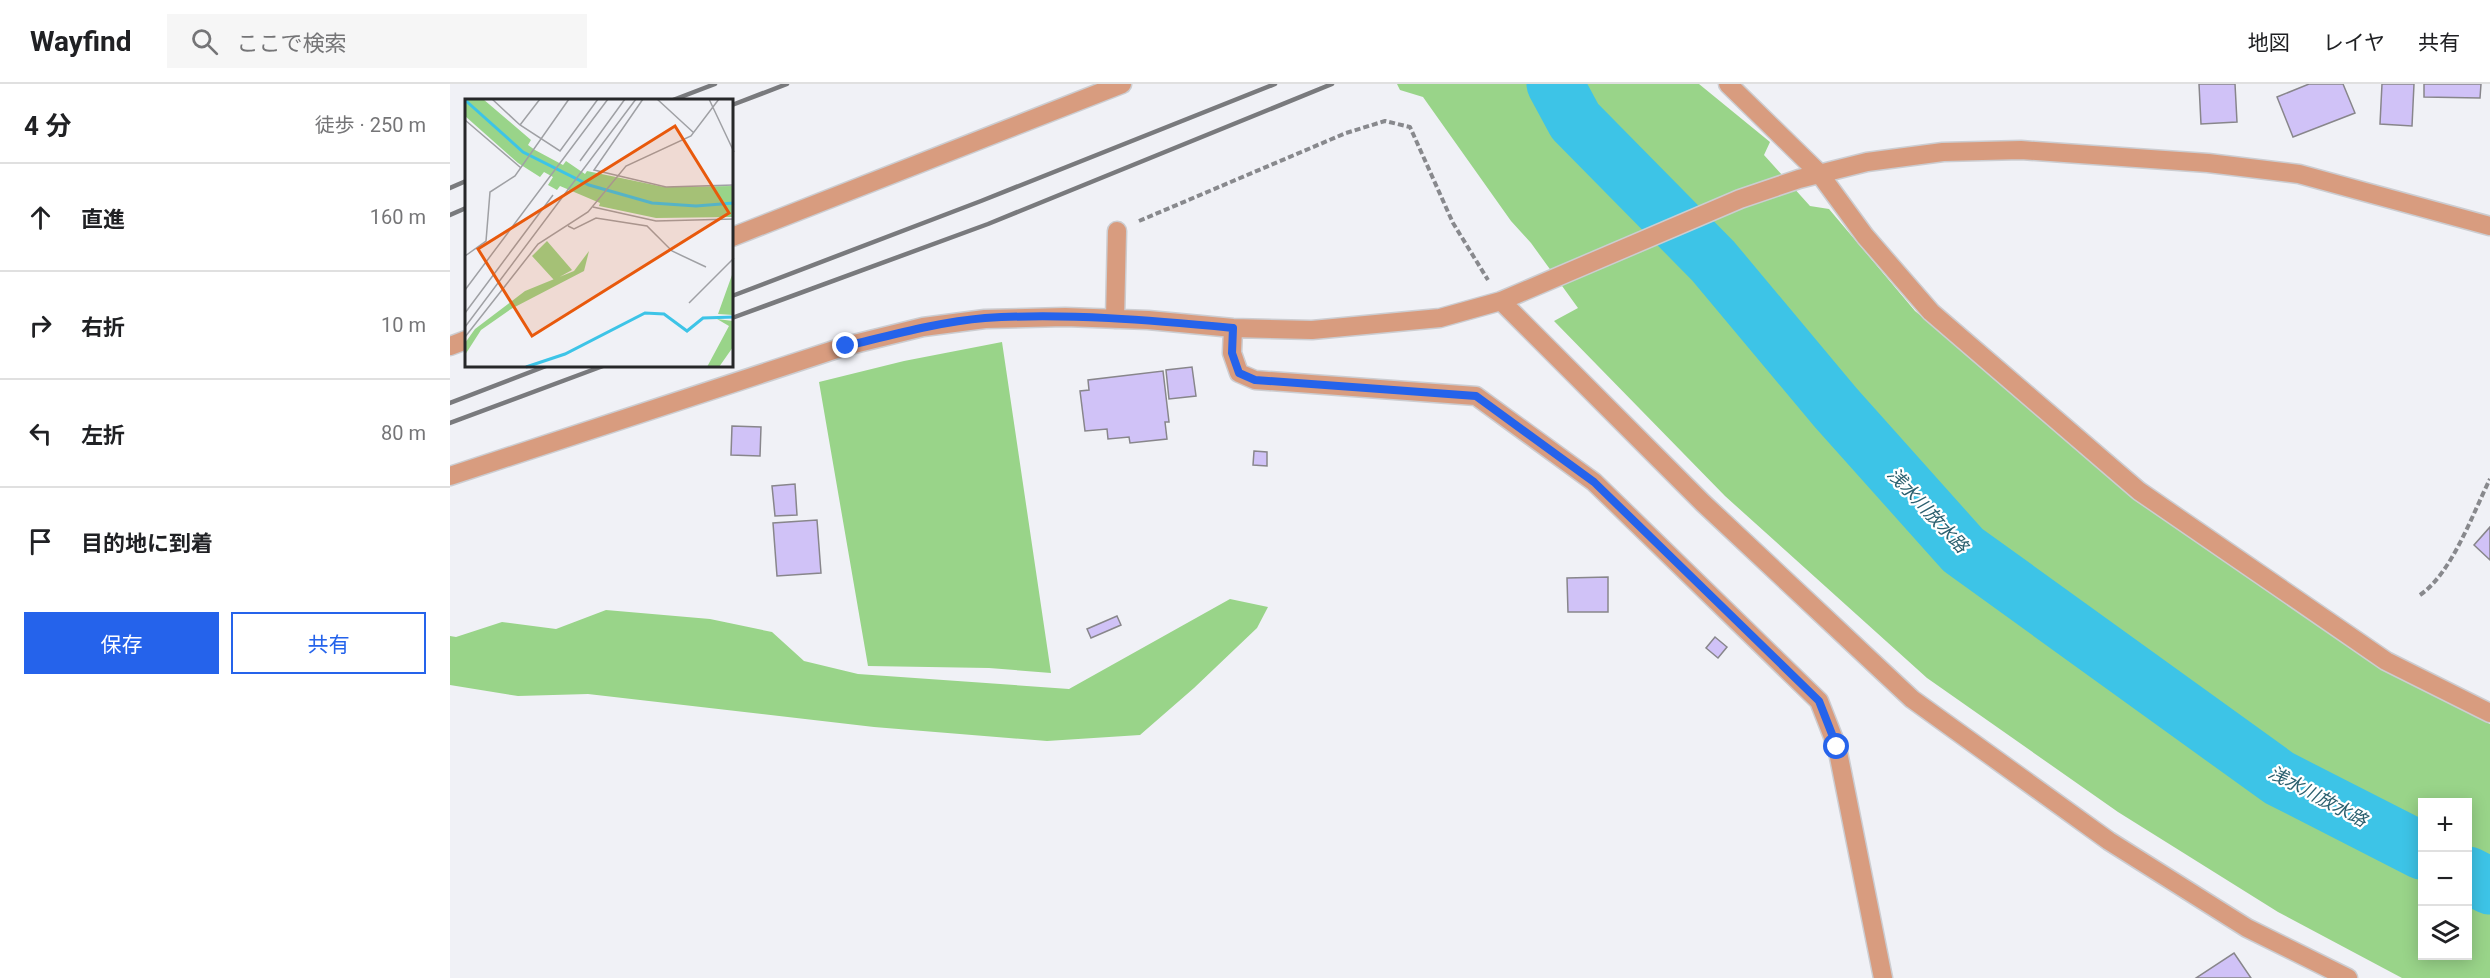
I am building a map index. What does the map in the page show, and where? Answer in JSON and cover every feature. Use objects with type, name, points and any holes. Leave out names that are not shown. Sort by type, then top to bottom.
[{"type":"street","points":[[734,236],[1122,84]]},
{"type":"street","points":[[1728,84],[1819,173],[1866,236],[1931,312],[2139,490],[2386,661],[2490,713]]},
{"type":"street","points":[[450,476],[825,352],[923,327],[985,318],[1115,319],[1233,328],[1312,330],[1440,318],[1501,301],[1546,284],[1740,199],[1799,178],[1866,162],[1943,152],[2021,150],[2208,163],[2299,174],[2490,226]]},
{"type":"street","points":[[1115,319],[1117,231]]},
{"type":"street","points":[[1501,301],[1703,503],[1912,699],[2109,841],[2237,922],[2349,978]]},
{"type":"street","points":[[1233,328],[1232,353],[1239,373],[1255,380],[1476,396],[1594,482],[1819,701],[1837,747],[1883,978]]},
{"type":"street","points":[[450,346],[465,340]]},
{"type":"path","points":[[1117,231],[1346,133],[1385,121],[1410,127],[1453,223],[1501,301]]},
{"type":"path","points":[[2420,596],[2446,570],[2490,479]]},
{"type":"green space","points":[[1397,84],[1699,84],[1770,142],[1764,155],[1810,206],[1829,209],[1915,311],[2126,488],[2379,667],[2490,724],[2490,978],[2402,978],[2278,912],[2118,812],[1927,678],[1725,496],[1554,321],[1578,308],[1531,243],[1511,221],[1423,97],[1400,90]]},
{"type":"green space","points":[[1002,342],[1051,673],[989,668],[868,666],[819,382],[904,361]]},
{"type":"green space","points":[[1230,599],[1268,607],[1257,628],[1140,735],[1047,741],[874,727],[588,694],[518,696],[450,685],[450,636],[456,637],[502,622],[556,629],[606,610],[710,619],[772,632],[804,661],[858,674],[1069,689]]},
{"type":"building","points":[[2199,84],[2235,84],[2237,122],[2201,124]]},
{"type":"building","points":[[2309,84],[2343,84],[2355,113],[2293,137],[2277,97]]},
{"type":"building","points":[[2382,84],[2414,84],[2412,126],[2380,124]]},
{"type":"building","points":[[2424,84],[2481,84],[2480,98],[2424,97]]},
{"type":"building","points":[[1192,367],[1196,396],[1169,399],[1166,370]]},
{"type":"building","points":[[1163,371],[1169,422],[1165,422],[1167,439],[1130,443],[1129,437],[1108,439],[1107,429],[1085,431],[1080,391],[1089,390],[1088,380]]},
{"type":"building","points":[[732,426],[761,427],[760,456],[731,455]]},
{"type":"building","points":[[1254,451],[1267,452],[1267,466],[1253,465]]},
{"type":"building","points":[[795,484],[797,515],[775,516],[772,486]]},
{"type":"building","points":[[817,520],[821,573],[777,576],[773,523]]},
{"type":"building","points":[[2490,527],[2490,560],[2474,545]]},
{"type":"building","points":[[1608,577],[1608,612],[1568,612],[1567,578]]},
{"type":"building","points":[[1117,616],[1121,625],[1091,638],[1087,629]]},
{"type":"building","points":[[1715,637],[1727,647],[1718,658],[1706,648]]},
{"type":"building","points":[[2234,953],[2251,978],[2196,978]]},
{"type":"waterway","name":"浅水川放水路","points":[[1555,84],[1575,121],[1713,261],[1836,408],[1963,550],[2279,778],[2418,849]]},
{"type":"waterway","name":"浅水川放水路","points":[[2472,877],[2490,886]]},
{"type":"railway","points":[[676,99],[715,84]]},
{"type":"railway","points":[[734,104],[787,84]]},
{"type":"railway","points":[[734,295],[981,201],[1275,84]]},
{"type":"railway","points":[[734,317],[988,224],[1332,84]]},
{"type":"railway","points":[[450,188],[465,181]]},
{"type":"railway","points":[[450,215],[465,208]]},
{"type":"railway","points":[[450,403],[541,368]]},
{"type":"railway","points":[[450,423],[598,368]]},
{"type":"route","points":[[846,346],[923,327],[985,318],[1065,317],[1148,320],[1233,328],[1232,353],[1239,373],[1255,380],[1476,396],[1594,482],[1819,701],[1837,747]]}]
